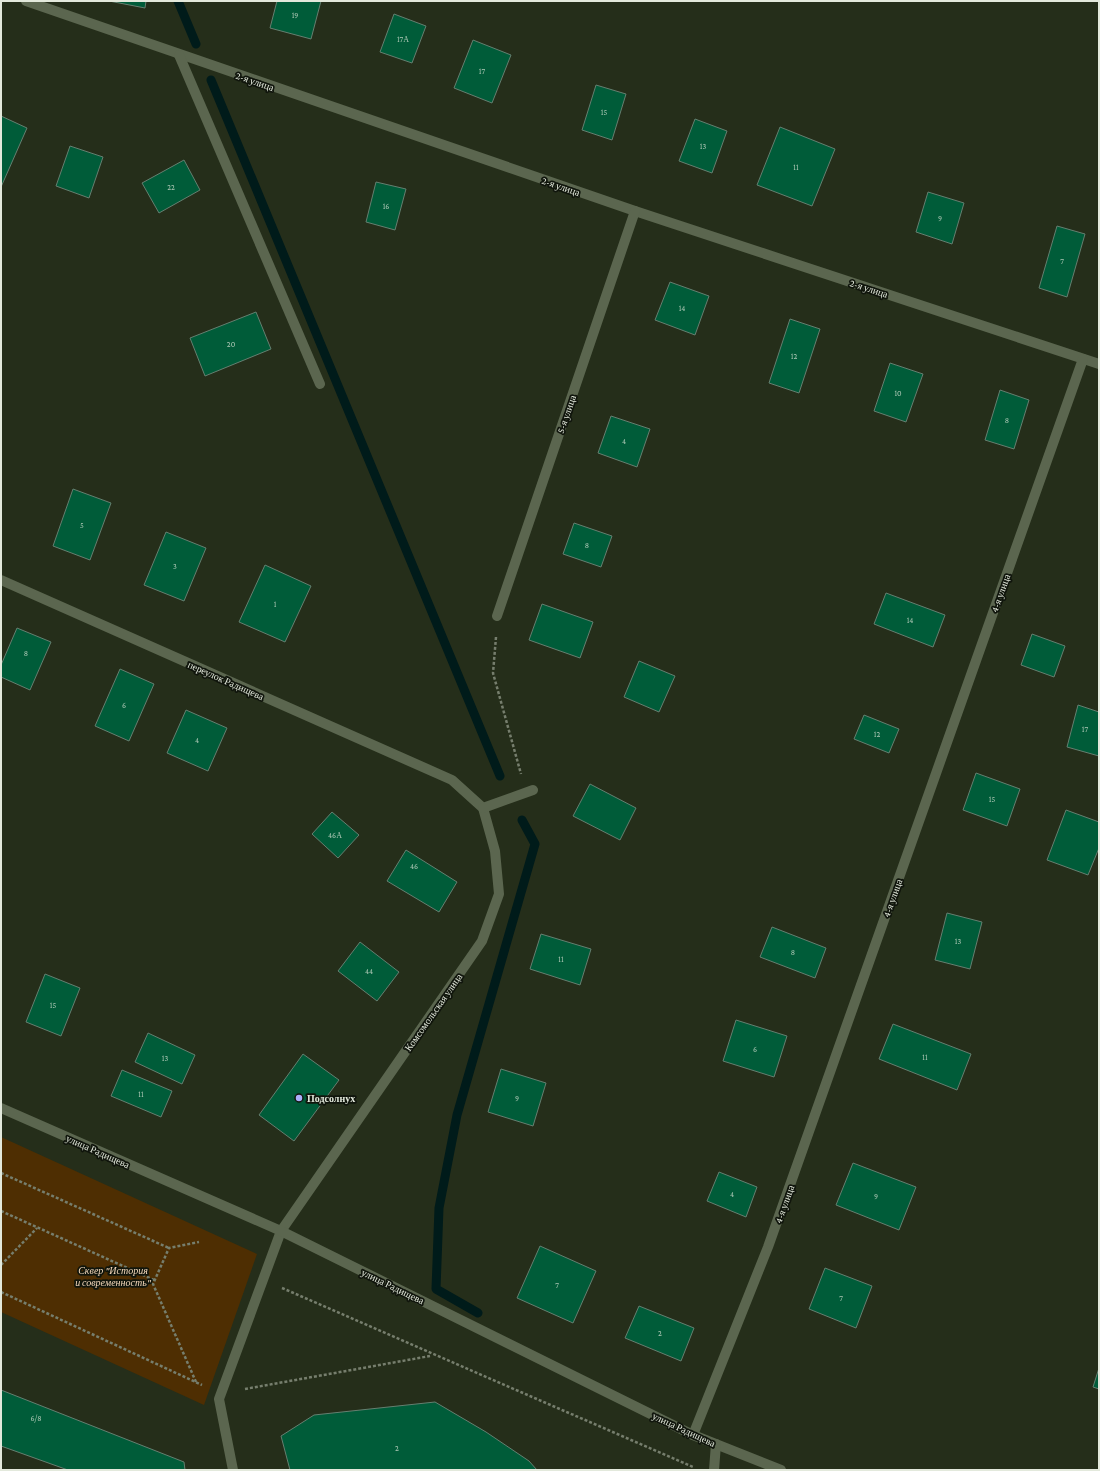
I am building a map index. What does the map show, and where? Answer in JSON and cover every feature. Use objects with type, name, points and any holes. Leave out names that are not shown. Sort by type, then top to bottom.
[{"type":"street","name":"2-я улица","points":[[26,1],[635,211],[1099,364]]},
{"type":"street","points":[[179,55],[320,384]]},
{"type":"street","name":"5-я улица","points":[[497,616],[635,211]]},
{"type":"street","name":"4-я улица","points":[[693,1435],[768,1247],[1084,359]]},
{"type":"street","name":"переулок Радищева","points":[[1,580],[452,780],[483,808]]},
{"type":"street","points":[[483,808],[529,792]]},
{"type":"street","name":"Комсомольская улица","points":[[221,1393],[281,1231],[482,941],[498,894],[495,851],[483,808]]},
{"type":"street","name":"улица Радищева","points":[[1,1108],[281,1231],[693,1435],[782,1470]]},
{"type":"street","points":[[221,1393],[219,1399],[233,1470]]},
{"type":"street","points":[[714,1470],[716,1444]]},
{"type":"path","points":[[497,616],[493,673],[529,792]]},
{"type":"path","points":[[1,1172],[169,1248],[199,1242]]},
{"type":"path","points":[[1,1211],[154,1280]]},
{"type":"path","points":[[1,1265],[37,1228]]},
{"type":"path","points":[[169,1248],[153,1284],[197,1382]]},
{"type":"path","points":[[263,1280],[699,1470]]},
{"type":"path","points":[[1,1292],[221,1393],[430,1356]]},
{"type":"green space","name":"Сквер \"История и современность\"","points":[[1,1137],[257,1254],[204,1405],[1,1312]]},
{"type":"building","points":[[109,1],[146,1],[145,8]]},
{"type":"building","points":[[277,1],[321,1],[311,39],[270,28]]},
{"type":"building","points":[[394,14],[426,26],[412,63],[380,52]]},
{"type":"building","points":[[473,40],[511,55],[492,103],[454,88]]},
{"type":"building","points":[[596,85],[626,94],[612,140],[582,130]]},
{"type":"building","points":[[1,116],[27,128],[1,187]]},
{"type":"building","points":[[695,119],[727,131],[712,173],[679,161]]},
{"type":"building","points":[[780,127],[835,149],[812,206],[757,185]]},
{"type":"building","points":[[70,146],[103,157],[89,198],[56,186]]},
{"type":"building","points":[[184,160],[200,190],[159,213],[142,183]]},
{"type":"building","points":[[376,182],[406,189],[395,230],[366,222]]},
{"type":"building","points":[[928,192],[964,203],[952,244],[916,232]]},
{"type":"building","points":[[1057,226],[1085,234],[1067,297],[1039,288]]},
{"type":"building","points":[[670,282],[709,296],[695,335],[655,320]]},
{"type":"building","points":[[256,312],[271,349],[205,376],[190,338]]},
{"type":"building","points":[[790,319],[820,329],[799,393],[769,383]]},
{"type":"building","points":[[890,363],[923,374],[906,422],[874,411]]},
{"type":"building","points":[[1000,390],[1029,400],[1014,449],[985,440]]},
{"type":"building","points":[[611,416],[650,429],[637,467],[598,453]]},
{"type":"building","points":[[73,489],[111,503],[90,560],[53,546]]},
{"type":"building","points":[[574,523],[612,536],[601,567],[563,554]]},
{"type":"building","points":[[166,532],[206,548],[184,601],[144,585]]},
{"type":"building","points":[[265,565],[311,586],[285,642],[239,622]]},
{"type":"building","points":[[886,593],[945,615],[933,647],[874,624]]},
{"type":"building","points":[[542,604],[593,622],[580,658],[529,640]]},
{"type":"building","points":[[17,628],[51,642],[30,690],[1,677],[1,665]]},
{"type":"building","points":[[1032,634],[1065,646],[1054,677],[1021,665]]},
{"type":"building","points":[[639,661],[675,676],[659,712],[624,697]]},
{"type":"building","points":[[120,669],[154,684],[129,741],[95,726]]},
{"type":"building","points":[[1078,705],[1099,712],[1099,756],[1067,747]]},
{"type":"building","points":[[186,710],[227,728],[208,771],[167,753]]},
{"type":"building","points":[[864,715],[899,729],[889,753],[854,739]]},
{"type":"building","points":[[976,773],[1020,789],[1007,826],[963,810]]},
{"type":"building","points":[[590,784],[636,808],[620,840],[573,816]]},
{"type":"building","points":[[1066,810],[1099,822],[1099,848],[1088,875],[1047,860]]},
{"type":"building","points":[[332,812],[359,835],[338,858],[312,834]]},
{"type":"building","points":[[406,850],[457,882],[439,912],[387,881]]},
{"type":"building","points":[[947,913],[982,922],[970,969],[935,960]]},
{"type":"building","points":[[772,927],[826,948],[815,978],[760,957]]},
{"type":"building","points":[[541,934],[591,949],[580,985],[530,969]]},
{"type":"building","points":[[360,942],[399,972],[377,1001],[338,971]]},
{"type":"building","points":[[45,974],[80,988],[61,1036],[26,1022]]},
{"type":"building","points":[[736,1020],[787,1036],[774,1077],[723,1061]]},
{"type":"building","points":[[893,1024],[971,1054],[957,1090],[879,1059]]},
{"type":"building","points":[[148,1033],[195,1055],[182,1084],[135,1062]]},
{"type":"building","name":"Подсолнух","points":[[303,1054],[339,1080],[294,1141],[259,1115]]},
{"type":"building","points":[[501,1069],[546,1083],[533,1126],[488,1112]]},
{"type":"building","points":[[122,1070],[172,1091],[161,1117],[111,1096]]},
{"type":"building","points":[[853,1163],[916,1187],[899,1230],[836,1205]]},
{"type":"building","points":[[719,1172],[757,1187],[746,1217],[707,1201]]},
{"type":"building","points":[[540,1246],[596,1271],[573,1323],[517,1298]]},
{"type":"building","points":[[825,1268],[872,1286],[856,1328],[809,1309]]},
{"type":"building","points":[[639,1306],[694,1328],[681,1361],[625,1338]]},
{"type":"building","points":[[1099,1368],[1099,1389],[1093,1387]]},
{"type":"building","points":[[1,1390],[184,1462],[185,1470],[68,1470],[1,1446]]},
{"type":"building","points":[[435,1402],[486,1432],[529,1461],[537,1470],[290,1470],[281,1436],[314,1415]]},
{"type":"waterway","points":[[178,1],[196,44]]},
{"type":"waterway","points":[[211,80],[500,776]]},
{"type":"waterway","points":[[478,1313],[436,1289],[439,1208],[457,1115],[535,844],[522,820]]},
{"type":"place","name":"Подсолнух","points":[[299,1098]]}]
